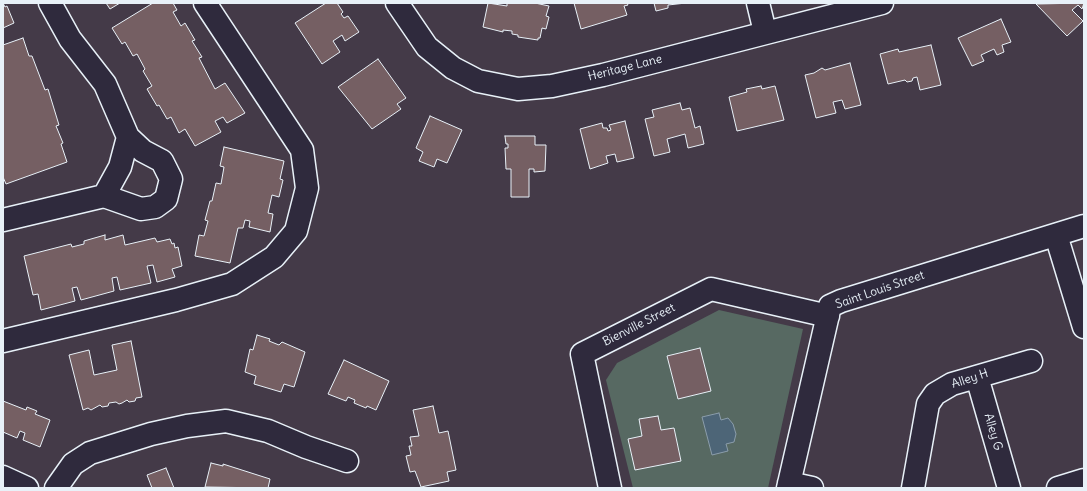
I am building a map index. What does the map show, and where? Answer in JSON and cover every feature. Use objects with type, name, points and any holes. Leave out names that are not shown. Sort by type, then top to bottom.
[{"type":"street","points":[[3,220],[104,196],[140,209],[155,207],[166,199],[171,179],[162,161],[143,151],[128,137],[105,84],[70,39],[50,3]]},
{"type":"street","points":[[3,340],[176,300],[232,284],[274,257],[296,231],[307,188],[302,150],[206,3]]},
{"type":"street","name":"Heritage Lane","points":[[397,3],[427,47],[453,68],[478,81],[518,89],[552,86],[604,75],[765,32],[882,3]]},
{"type":"street","points":[[758,3],[765,32]]},
{"type":"street","points":[[104,196],[120,167],[128,137]]},
{"type":"street","name":"Saint Louis Street","points":[[788,485],[830,306],[841,301],[1084,226]]},
{"type":"street","points":[[1056,235],[1084,327]]},
{"type":"street","name":"Bienville Street","points":[[610,488],[582,354],[711,288],[828,316]]},
{"type":"street","name":"Alley H","points":[[913,488],[928,404],[936,394],[952,384],[1031,361]]},
{"type":"street","name":"Alley G","points":[[977,377],[1010,488]]},
{"type":"street","points":[[56,488],[73,464],[90,452],[151,434],[187,426],[226,421],[268,431],[306,447],[347,461]]},
{"type":"street","points":[[3,477],[26,488]]},
{"type":"street","points":[[1058,488],[1084,480]]},
{"type":"street","points":[[788,485],[812,488]]},
{"type":"green space","points":[[719,310],[803,329],[768,488],[633,488],[606,380],[617,363]]},
{"type":"water","points":[[719,413],[721,420],[728,418],[733,424],[736,434],[734,442],[726,444],[728,451],[712,455],[702,417]]},
{"type":"building","points":[[3,3],[5,7],[7,6],[14,23],[3,28]]},
{"type":"building","points":[[106,3],[120,3],[110,9]]},
{"type":"building","points":[[153,3],[173,3],[177,10],[173,12],[181,26],[185,23],[195,40],[192,41],[202,57],[199,58],[215,89],[225,83],[245,113],[227,123],[223,117],[215,121],[221,132],[195,146],[185,129],[179,133],[171,117],[167,119],[159,105],[157,106],[147,89],[152,86],[143,71],[145,69],[137,54],[133,56],[125,42],[122,44],[112,28]]},
{"type":"building","points":[[326,3],[337,3],[343,12],[341,14],[344,18],[348,16],[359,32],[345,41],[342,35],[333,41],[340,52],[322,64],[295,23]]},
{"type":"building","points":[[488,3],[507,6],[507,3],[535,3],[549,6],[546,16],[549,17],[546,29],[542,28],[540,38],[538,38],[538,40],[518,37],[518,35],[512,34],[512,31],[503,30],[503,32],[483,27]]},
{"type":"building","points":[[574,3],[627,3],[628,5],[624,6],[627,15],[581,29]]},
{"type":"building","points":[[654,3],[686,3],[668,5],[668,8],[656,11]]},
{"type":"building","points":[[1084,3],[1082,9],[1078,5],[1072,10],[1083,21],[1067,36],[1036,4]]},
{"type":"building","points":[[1001,19],[1011,42],[1002,45],[1004,52],[997,55],[994,49],[981,55],[984,61],[972,66],[958,38]]},
{"type":"building","points":[[23,38],[29,56],[32,56],[45,90],[48,89],[59,125],[56,126],[63,143],[61,144],[67,162],[6,184],[3,177],[3,45]]},
{"type":"building","points":[[931,45],[941,85],[920,90],[917,77],[913,78],[912,81],[907,82],[905,80],[888,84],[880,54],[898,49],[899,52]]},
{"type":"building","points":[[378,59],[406,98],[397,104],[401,109],[372,129],[338,87]]},
{"type":"building","points":[[850,63],[861,105],[845,109],[842,100],[833,102],[836,113],[816,118],[805,75],[814,73],[822,68],[825,70]]},
{"type":"building","points":[[761,86],[762,89],[775,86],[784,120],[737,131],[729,97],[747,92],[746,89]]},
{"type":"building","points":[[680,103],[682,110],[690,108],[695,128],[700,126],[704,144],[688,148],[685,134],[667,139],[670,152],[654,156],[645,119],[654,117],[652,110]]},
{"type":"building","points":[[430,116],[462,130],[447,163],[437,159],[434,167],[419,161],[423,152],[416,148]]},
{"type":"building","points":[[625,121],[634,158],[617,162],[615,154],[606,156],[608,163],[590,169],[580,129],[602,123],[603,128],[607,128],[608,131],[611,130],[609,125]]},
{"type":"building","points":[[505,136],[535,136],[535,145],[546,145],[545,171],[534,172],[534,169],[529,169],[529,197],[511,197],[511,169],[506,169],[505,148],[508,148],[508,144],[506,144]]},
{"type":"building","points":[[224,147],[284,161],[280,179],[283,180],[279,197],[272,195],[268,213],[273,214],[270,232],[249,227],[250,221],[245,220],[243,228],[238,228],[230,263],[195,256],[199,235],[204,236],[208,221],[205,220],[210,201],[212,201],[216,183],[221,184],[224,167],[220,166]]},
{"type":"building","points":[[105,235],[105,240],[123,235],[125,245],[155,238],[157,242],[170,239],[172,244],[174,243],[175,248],[178,247],[182,266],[172,269],[175,277],[157,282],[153,265],[147,266],[151,283],[120,290],[117,277],[112,278],[114,291],[81,300],[77,287],[72,288],[75,301],[41,310],[38,294],[33,295],[24,256],[71,244],[72,247],[84,244],[84,241]]},
{"type":"building","points":[[257,335],[270,339],[269,341],[279,345],[282,342],[305,352],[294,387],[284,384],[281,392],[254,384],[256,376],[245,372],[250,349],[253,350]]},
{"type":"building","points":[[131,341],[142,397],[136,398],[135,401],[129,402],[127,400],[119,404],[116,402],[109,403],[108,406],[102,407],[100,405],[91,410],[88,408],[83,410],[69,355],[89,350],[94,375],[117,370],[112,345]]},
{"type":"building","points":[[700,348],[711,391],[678,399],[667,356]]},
{"type":"building","points":[[344,360],[389,381],[376,410],[354,403],[355,400],[348,397],[346,401],[328,394]]},
{"type":"building","points":[[3,401],[26,410],[27,407],[37,411],[35,414],[50,420],[40,447],[23,440],[25,433],[20,431],[17,438],[3,432]]},
{"type":"building","points":[[433,406],[439,433],[448,431],[456,470],[447,472],[449,481],[421,487],[415,471],[410,472],[406,456],[411,455],[409,446],[412,446],[410,437],[419,436],[413,410]]},
{"type":"building","points":[[658,416],[661,430],[674,428],[681,461],[635,470],[628,439],[642,436],[639,419]]},
{"type":"building","points":[[211,463],[223,466],[223,464],[270,479],[268,488],[205,487]]},
{"type":"building","points":[[166,468],[174,488],[152,488],[147,475]]}]
